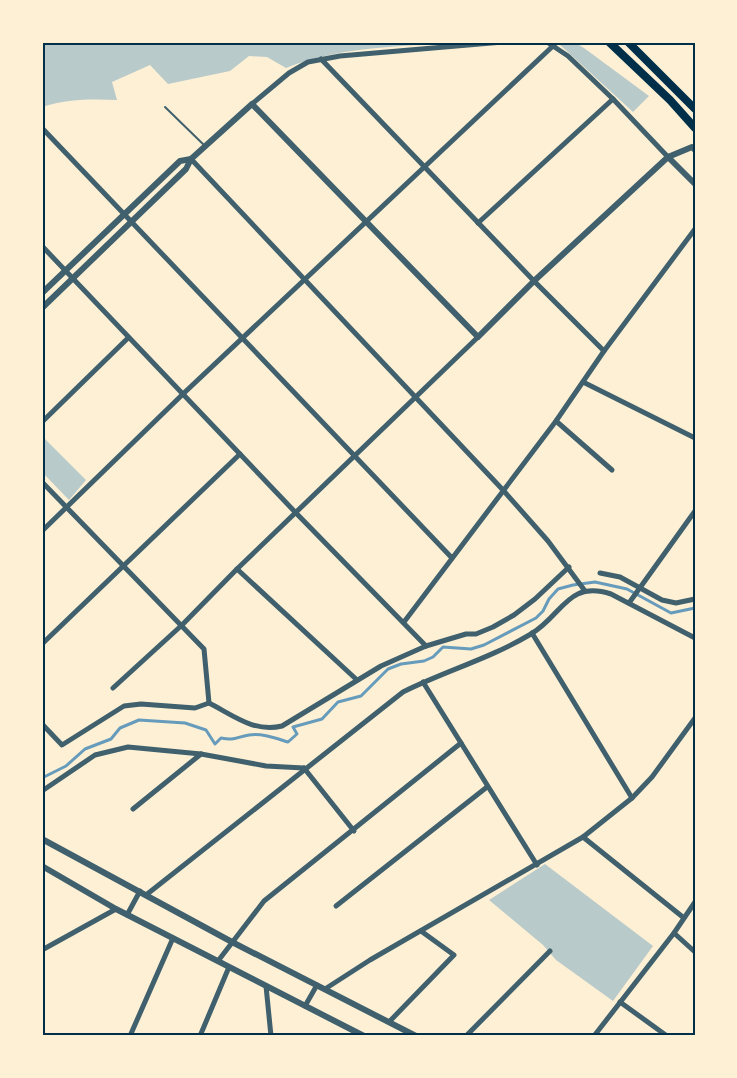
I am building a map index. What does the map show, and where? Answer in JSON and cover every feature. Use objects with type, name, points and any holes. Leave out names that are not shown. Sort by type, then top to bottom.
[{"type":"highway","points":[[609,42],[662,92],[695,128]]},
{"type":"highway","points":[[628,42],[695,109]]},
{"type":"street","points":[[42,308],[186,169],[191,159],[205,146],[289,73],[308,62],[503,42]]},
{"type":"street","points":[[547,42],[554,45],[613,99],[695,184]]},
{"type":"street","points":[[42,531],[183,393],[554,45]]},
{"type":"street","points":[[321,59],[604,351]]},
{"type":"street","points":[[478,223],[613,99]]},
{"type":"street","points":[[252,104],[478,337]]},
{"type":"street","points":[[42,128],[452,558]]},
{"type":"street","points":[[113,687],[182,625],[534,281],[668,157],[692,147],[695,150]]},
{"type":"street","points":[[42,293],[180,161],[191,159]]},
{"type":"street","points":[[191,159],[503,490],[569,567],[585,591]]},
{"type":"street","points":[[404,622],[556,421],[604,351],[695,229]]},
{"type":"street","points":[[42,246],[426,646]]},
{"type":"street","points":[[42,422],[128,338]]},
{"type":"street","points":[[583,382],[695,438]]},
{"type":"street","points":[[556,421],[612,470]]},
{"type":"street","points":[[42,644],[240,454]]},
{"type":"street","points":[[42,482],[204,649],[209,703]]},
{"type":"street","points":[[629,603],[695,512]]},
{"type":"street","points":[[42,724],[62,745],[124,706],[141,704],[195,708],[209,703],[253,726],[269,729],[282,726],[381,666],[426,646],[466,634],[476,634],[493,627],[535,599],[569,567]]},
{"type":"street","points":[[237,569],[357,680]]},
{"type":"street","points":[[600,573],[620,577],[662,600],[676,603],[695,599]]},
{"type":"street","points":[[127,915],[143,893],[403,692],[423,682],[473,664],[532,633],[554,616],[575,594],[596,590],[629,603],[695,638]]},
{"type":"street","points":[[532,633],[632,798]]},
{"type":"street","points":[[423,682],[537,865]]},
{"type":"street","points":[[325,989],[369,960],[583,837],[632,798],[652,777],[695,718]]},
{"type":"street","points":[[218,962],[264,901],[462,743]]},
{"type":"street","points":[[42,791],[95,755],[128,747],[201,754],[266,766],[304,768],[354,831]]},
{"type":"street","points":[[133,809],[201,754]]},
{"type":"street","points":[[336,906],[487,787]]},
{"type":"street","points":[[583,837],[684,918]]},
{"type":"street","points":[[42,839],[232,942],[416,1036]]},
{"type":"street","points":[[42,866],[127,915],[362,1036]]},
{"type":"street","points":[[594,1036],[674,933],[695,902]]},
{"type":"street","points":[[42,950],[116,909]]},
{"type":"street","points":[[389,1022],[454,955],[421,931]]},
{"type":"street","points":[[674,933],[695,952]]},
{"type":"street","points":[[130,1036],[173,938]]},
{"type":"street","points":[[466,1036],[550,951]]},
{"type":"street","points":[[200,1036],[229,967]]},
{"type":"street","points":[[305,1006],[317,985]]},
{"type":"street","points":[[266,986],[271,1036]]},
{"type":"street","points":[[620,1002],[667,1036]]},
{"type":"lane","points":[[165,107],[205,146]]},
{"type":"shaded area","points":[[42,42],[466,42],[352,51],[307,60],[286,68],[267,57],[249,56],[230,71],[168,84],[150,65],[112,82],[117,100],[79,100],[42,107]]},
{"type":"shaded area","points":[[557,42],[574,42],[649,96],[633,112]]},
{"type":"shaded area","points":[[42,436],[86,480],[69,500],[42,472]]},
{"type":"shaded area","points":[[545,864],[653,946],[613,1001],[556,960],[543,945],[489,900]]},
{"type":"waterway","points":[[42,778],[66,766],[85,749],[111,739],[120,728],[139,720],[185,723],[206,730],[215,744],[221,738],[233,739],[254,735],[268,736],[288,742],[297,734],[293,727],[322,719],[338,702],[361,696],[388,669],[401,664],[424,661],[433,657],[443,647],[471,649],[484,645],[536,618],[558,589],[573,585],[595,582],[627,589],[671,613],[695,608]]}]
